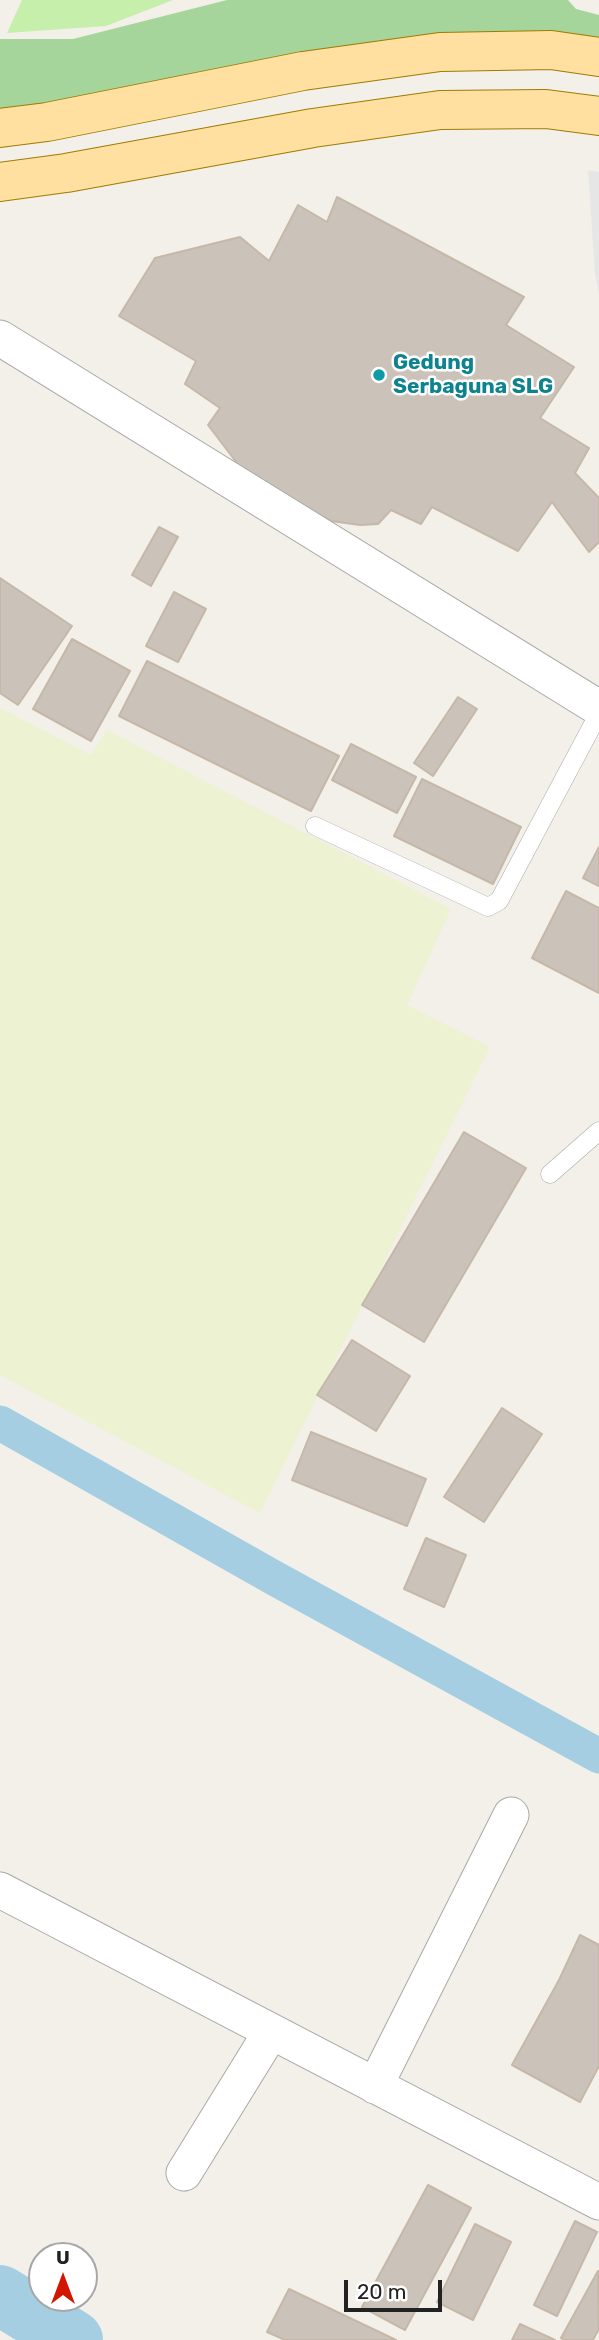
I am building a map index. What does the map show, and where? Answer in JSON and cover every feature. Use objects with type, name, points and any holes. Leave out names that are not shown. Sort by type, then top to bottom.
[{"type":"main road","points":[[0,128],[47,122],[303,71],[440,52],[551,50],[599,57]]},
{"type":"main road","points":[[0,182],[66,173],[313,128],[440,110],[546,108],[599,116]]},
{"type":"street","points":[[0,338],[599,710]]},
{"type":"street","points":[[375,2087],[511,1815]]},
{"type":"street","points":[[0,1890],[599,2202]]},
{"type":"street","points":[[184,2173],[271,2032]]},
{"type":"lane","points":[[315,826],[488,907],[499,901],[599,710]]},
{"type":"lane","points":[[550,1174],[599,1131]]},
{"type":"green space","points":[[22,0],[173,0],[106,26],[7,33]]},
{"type":"green space","points":[[227,0],[568,0],[576,9],[599,15],[599,44],[0,115],[0,39],[73,39]]},
{"type":"green space","points":[[0,708],[91,755],[107,730],[451,909],[407,1005],[490,1047],[260,1513],[0,1375]]},
{"type":"shaded area","points":[[588,170],[599,172],[599,295],[595,274]]},
{"type":"building","name":"Gedung Serbaguna SLG","points":[[337,197],[524,297],[506,325],[574,367],[540,418],[589,448],[575,473],[599,498],[599,542],[589,552],[552,502],[518,551],[432,507],[421,524],[391,510],[378,524],[360,525],[331,521],[267,491],[240,467],[208,425],[220,408],[185,384],[196,361],[119,316],[155,258],[240,237],[269,261],[298,205],[327,222]]},
{"type":"building","points":[[159,527],[178,537],[151,586],[132,575]]},
{"type":"building","points":[[0,578],[72,626],[18,705],[0,693]]},
{"type":"building","points":[[174,592],[206,609],[178,662],[146,646]]},
{"type":"building","points":[[72,639],[130,671],[91,741],[33,709]]},
{"type":"building","points":[[147,661],[339,756],[311,811],[119,716]]},
{"type":"building","points":[[458,697],[477,709],[433,776],[414,763]]},
{"type":"building","points":[[351,744],[416,777],[397,813],[332,780]]},
{"type":"building","points":[[422,779],[521,827],[493,884],[394,836]]},
{"type":"building","points":[[599,847],[599,886],[583,878]]},
{"type":"building","points":[[566,891],[599,908],[599,993],[532,958]]},
{"type":"building","points":[[464,1132],[526,1168],[424,1342],[362,1305]]},
{"type":"building","points":[[352,1340],[410,1376],[376,1431],[317,1395]]},
{"type":"building","points":[[502,1408],[542,1434],[484,1522],[444,1497]]},
{"type":"building","points":[[311,1432],[426,1479],[407,1526],[292,1480]]},
{"type":"building","points":[[426,1538],[466,1555],[444,1607],[404,1589]]},
{"type":"building","points":[[580,1935],[599,1945],[599,2066],[580,2102],[512,2065],[559,1980]]},
{"type":"building","points":[[428,2185],[471,2208],[405,2330],[362,2307]]},
{"type":"building","points":[[575,2221],[597,2232],[557,2316],[534,2305]]},
{"type":"building","points":[[475,2224],[511,2242],[473,2320],[437,2302]]},
{"type":"building","points":[[598,2271],[599,2329],[593,2340],[561,2338]]},
{"type":"building","points":[[289,2289],[396,2340],[285,2340],[267,2332]]},
{"type":"building","points":[[520,2324],[555,2340],[512,2340]]},
{"type":"waterway","points":[[0,1423],[276,1579],[599,1756]]},
{"type":"waterway","points":[[0,2295],[73,2340]]},
{"type":"place","name":"Gedung Serbaguna SLG","points":[[379,375]]}]
